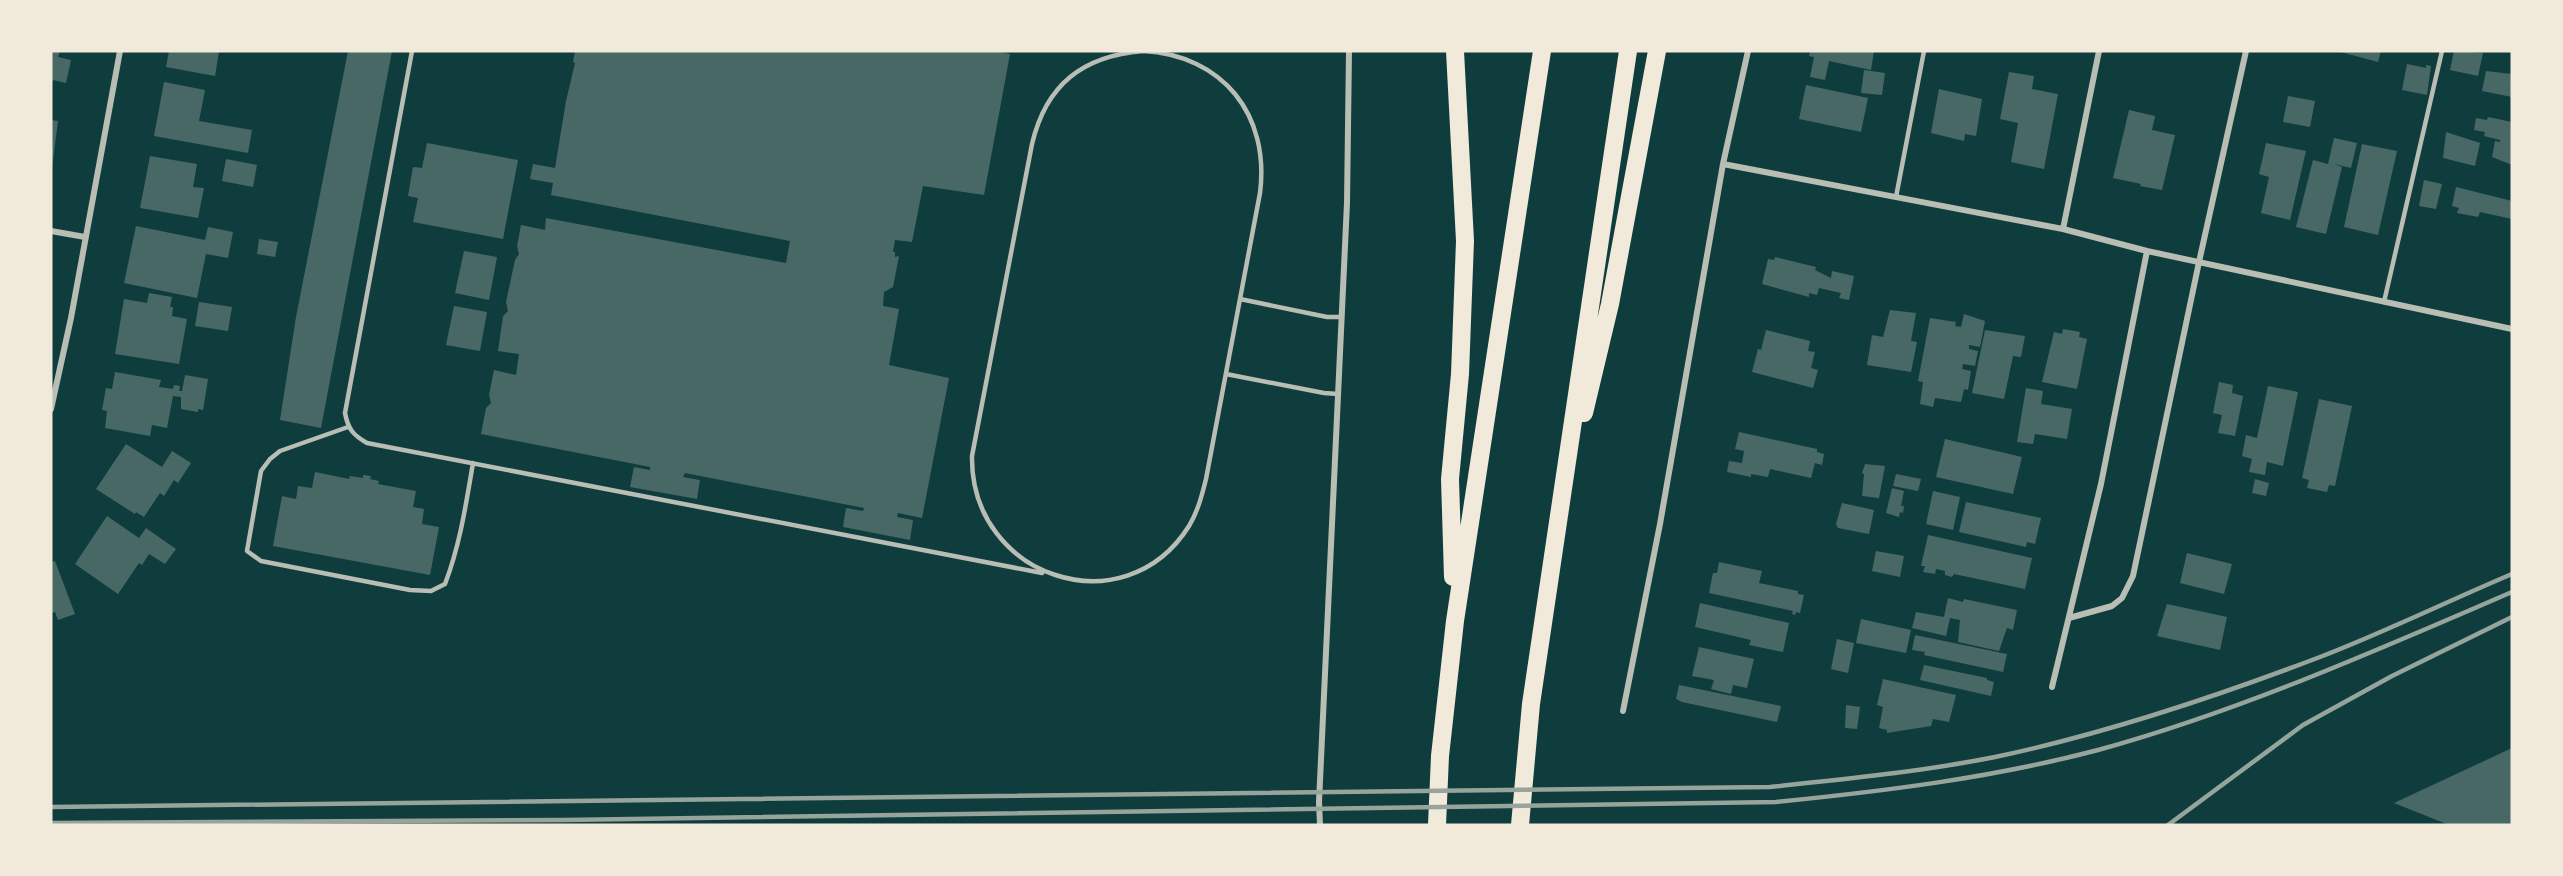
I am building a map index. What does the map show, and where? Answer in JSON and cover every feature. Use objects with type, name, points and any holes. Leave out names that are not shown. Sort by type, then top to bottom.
[{"type":"highway","points":[[1455,51],[1465,241],[1460,374],[1450,479],[1455,621]]},
{"type":"highway","points":[[1437,825],[1440,756],[1455,621],[1542,51]]},
{"type":"highway","points":[[1520,825],[1530,705],[1628,51]]},
{"type":"highway","points":[[1555,537],[1610,304],[1657,51]]},
{"type":"street","points":[[51,409],[120,51]]},
{"type":"street","points":[[1320,825],[1319,802],[1347,203],[1349,51]]},
{"type":"street","points":[[1623,711],[1660,524],[1723,164],[1748,51]]},
{"type":"street","points":[[2063,229],[2099,51]]},
{"type":"street","points":[[2069,618],[2112,606],[2122,598],[2133,576],[2246,51]]},
{"type":"street","points":[[1723,164],[2063,229],[2147,251],[2512,329]]},
{"type":"street","points":[[51,231],[85,237]]},
{"type":"street","points":[[2052,687],[2101,484],[2147,251]]},
{"type":"lane","points":[[412,51],[345,413],[348,427],[355,436],[367,443],[1057,576],[1087,580],[1126,574],[1161,556],[1182,535],[1201,500],[1263,176],[1262,155],[1254,126],[1245,108],[1233,92],[1210,71],[1183,58],[1151,51],[1113,56],[1084,68],[1060,86],[1042,110],[1032,144],[972,456],[973,476],[983,514],[999,539],[1030,564],[1057,576]]},
{"type":"lane","points":[[1896,197],[1924,51]]},
{"type":"lane","points":[[2384,302],[2442,51]]},
{"type":"lane","points":[[1240,299],[1327,317],[1342,317]]},
{"type":"lane","points":[[1226,374],[1338,394]]},
{"type":"lane","points":[[348,427],[280,451],[261,471],[247,551],[261,561],[410,590],[431,591],[444,584],[450,570],[464,518],[473,463]]},
{"type":"building","points":[[51,51],[60,51],[58,57],[71,60],[66,83],[53,80],[51,86]]},
{"type":"building","points":[[169,51],[219,51],[215,76],[166,67]]},
{"type":"building","points":[[348,51],[392,51],[321,428],[280,420],[296,317]]},
{"type":"building","points":[[575,51],[995,51],[1010,54],[984,195],[923,186],[912,242],[895,240],[893,252],[895,252],[895,257],[899,256],[893,287],[884,292],[883,306],[899,309],[889,365],[949,378],[922,518],[898,513],[897,517],[913,520],[910,540],[843,527],[846,508],[863,511],[864,508],[685,473],[683,477],[700,480],[697,499],[630,487],[634,467],[650,470],[650,467],[481,434],[486,408],[491,403],[489,395],[494,370],[516,375],[519,354],[498,351],[503,316],[508,311],[506,302],[515,260],[519,254],[517,246],[521,225],[545,230],[546,218],[786,263],[790,241],[551,195],[553,183],[530,179],[533,164],[555,168],[575,63],[573,62]]},
{"type":"building","points":[[1810,51],[1874,51],[1871,70],[1829,61],[1825,80],[1810,77],[1814,57],[1809,56]]},
{"type":"building","points":[[2337,51],[2381,51],[2378,62]]},
{"type":"building","points":[[2454,51],[2483,53],[2478,76],[2450,70]]},
{"type":"building","points":[[2407,64],[2426,68],[2426,65],[2431,66],[2427,95],[2402,90]]},
{"type":"building","points":[[1864,70],[1885,73],[1882,95],[1861,93]]},
{"type":"building","points":[[2486,71],[2512,74],[2512,97],[2482,91]]},
{"type":"building","points":[[2009,72],[2034,76],[2032,89],[2058,94],[2044,169],[2011,162],[2018,123],[2000,119]]},
{"type":"building","points":[[164,82],[205,90],[199,121],[252,130],[248,153],[154,136]]},
{"type":"building","points":[[1806,85],[1868,98],[1861,132],[1799,119]]},
{"type":"building","points":[[1939,89],[1982,99],[1976,136],[1965,134],[1964,141],[1931,133]]},
{"type":"building","points":[[2288,96],[2315,101],[2310,127],[2283,122]]},
{"type":"building","points":[[2129,110],[2155,116],[2152,130],[2175,135],[2162,190],[2113,178]]},
{"type":"building","points":[[2488,117],[2512,122],[2512,165],[2492,157],[2495,141],[2500,142],[2500,140],[2484,136],[2485,132],[2474,130],[2476,118],[2487,120]]},
{"type":"building","points":[[51,120],[58,121],[52,168],[51,168]]},
{"type":"building","points":[[2446,132],[2480,143],[2475,166],[2443,158]]},
{"type":"building","points":[[2334,138],[2357,143],[2351,168],[2334,164],[2342,167],[2326,234],[2296,227],[2313,160],[2328,164]]},
{"type":"building","points":[[427,143],[518,160],[503,239],[413,222],[418,198],[408,196],[413,167],[422,168]]},
{"type":"building","points":[[2266,143],[2306,151],[2290,220],[2261,213],[2269,177],[2259,174]]},
{"type":"building","points":[[2362,144],[2397,151],[2378,235],[2344,227]]},
{"type":"building","points":[[150,156],[197,164],[193,187],[204,188],[198,218],[140,208]]},
{"type":"building","points":[[226,159],[257,165],[253,187],[222,181]]},
{"type":"building","points":[[2424,180],[2442,184],[2436,209],[2419,206]]},
{"type":"building","points":[[2456,187],[2512,201],[2512,219],[2480,212],[2478,217],[2457,213],[2459,208],[2452,206]]},
{"type":"building","points":[[136,226],[205,240],[208,227],[233,232],[228,258],[206,254],[197,298],[124,283]]},
{"type":"building","points":[[259,239],[278,242],[275,257],[257,254]]},
{"type":"building","points":[[464,251],[497,257],[489,300],[455,293]]},
{"type":"building","points":[[1775,257],[1816,267],[1815,270],[1831,278],[1832,271],[1854,276],[1849,300],[1839,298],[1841,293],[1819,288],[1817,295],[1809,293],[1809,297],[1762,284],[1768,259],[1774,260]]},
{"type":"building","points":[[149,293],[172,297],[170,307],[173,307],[172,316],[187,319],[179,364],[115,354],[124,299],[147,303]]},
{"type":"building","points":[[199,302],[232,307],[228,331],[195,326]]},
{"type":"building","points":[[454,306],[487,312],[480,351],[446,345]]},
{"type":"building","points":[[1890,310],[1916,313],[1911,341],[1917,342],[1911,372],[1867,365],[1872,335],[1883,337]]},
{"type":"building","points":[[1964,314],[1985,321],[1980,347],[1969,345],[1969,349],[1978,351],[1975,366],[1963,364],[1962,369],[1971,371],[1968,390],[1964,389],[1961,402],[1935,398],[1933,407],[1920,404],[1923,382],[1918,381],[1930,318],[1956,322],[1955,326],[1961,327]]},
{"type":"building","points":[[2063,329],[2080,332],[2079,337],[2087,339],[2077,389],[2042,382],[2054,332],[2062,334]]},
{"type":"building","points":[[1766,330],[1810,341],[1808,351],[1815,352],[1811,368],[1818,370],[1813,388],[1752,372]]},
{"type":"building","points":[[1985,330],[2025,336],[2021,357],[2013,356],[2004,399],[1972,393]]},
{"type":"building","points":[[115,372],[161,380],[159,387],[173,389],[174,385],[180,386],[179,391],[182,391],[185,375],[208,379],[203,410],[198,409],[198,412],[181,409],[181,397],[173,396],[167,428],[152,425],[150,436],[105,428],[107,411],[102,410],[106,388],[112,389]]},
{"type":"building","points":[[2219,382],[2233,385],[2232,393],[2243,396],[2235,436],[2218,433],[2222,415],[2213,413]]},
{"type":"building","points":[[2268,386],[2298,392],[2283,466],[2267,462],[2265,475],[2249,472],[2252,459],[2242,456],[2246,435],[2257,438]]},
{"type":"building","points":[[2026,388],[2043,391],[2041,404],[2072,409],[2067,439],[2035,434],[2033,444],[2017,442]]},
{"type":"building","points":[[2319,399],[2352,406],[2335,486],[2329,485],[2327,492],[2307,488],[2309,480],[2302,478]]},
{"type":"building","points":[[1739,432],[1817,449],[1817,452],[1824,454],[1822,465],[1815,463],[1811,478],[1770,469],[1768,477],[1751,474],[1751,477],[1727,472],[1729,461],[1742,463],[1744,451],[1735,449]]},
{"type":"building","points":[[1945,439],[2022,457],[2013,494],[1936,477]]},
{"type":"building","points":[[126,444],[162,467],[172,451],[191,463],[178,483],[174,480],[164,496],[160,493],[144,517],[136,512],[135,514],[96,489]]},
{"type":"building","points":[[1865,464],[1885,466],[1879,498],[1862,496],[1864,474],[1862,473]]},
{"type":"building","points":[[315,472],[349,479],[350,476],[363,478],[363,475],[371,476],[370,479],[379,481],[378,484],[416,491],[413,507],[424,509],[422,524],[439,527],[430,575],[273,546],[282,496],[296,499],[298,486],[312,488]]},
{"type":"building","points":[[1896,474],[1921,479],[1918,491],[1893,486]]},
{"type":"building","points":[[2255,479],[2269,483],[2266,496],[2252,493]]},
{"type":"building","points":[[1892,488],[1904,491],[1901,506],[1904,506],[1903,513],[1900,512],[1899,517],[1886,513]]},
{"type":"building","points":[[1933,491],[1960,497],[1953,530],[1926,524]]},
{"type":"building","points":[[1966,502],[2041,518],[2035,544],[2027,542],[2026,547],[1959,532]]},
{"type":"building","points":[[1842,503],[1874,510],[1869,534],[1838,528],[1836,524]]},
{"type":"building","points":[[107,516],[139,538],[146,528],[176,549],[165,564],[149,554],[142,565],[139,563],[118,594],[75,564]]},
{"type":"building","points":[[1928,535],[2032,558],[2025,589],[1954,574],[1952,577],[1945,575],[1945,571],[1936,569],[1935,574],[1923,572],[1925,566],[1921,566]]},
{"type":"building","points":[[1876,551],[1904,556],[1900,577],[1872,571]]},
{"type":"building","points":[[2187,553],[2232,564],[2224,594],[2180,583]]},
{"type":"building","points":[[55,561],[75,614],[58,620],[55,612],[51,613],[51,562]]},
{"type":"building","points":[[1719,562],[1762,571],[1759,583],[1798,591],[1798,594],[1804,595],[1800,613],[1796,612],[1795,615],[1792,614],[1793,611],[1709,593],[1713,573],[1717,573]]},
{"type":"building","points":[[1948,598],[2017,610],[2013,630],[2007,628],[1999,651],[1958,642],[1960,620],[1950,618],[1946,636],[1912,628],[1916,612],[1944,617]]},
{"type":"building","points":[[1700,603],[1789,623],[1783,652],[1749,645],[1751,640],[1695,627]]},
{"type":"building","points":[[2167,604],[2227,617],[2220,650],[2157,636]]},
{"type":"building","points":[[1861,619],[1911,630],[1906,653],[1856,643]]},
{"type":"building","points":[[1915,635],[2007,654],[2003,672],[1924,655],[1925,652],[1912,650]]},
{"type":"building","points":[[1837,639],[1854,643],[1848,673],[1831,669]]},
{"type":"building","points":[[1699,647],[1754,659],[1747,688],[1733,685],[1731,694],[1711,689],[1714,680],[1692,676]]},
{"type":"building","points":[[1924,665],[1987,678],[1994,682],[1991,696],[1920,680]]},
{"type":"building","points":[[1883,679],[1956,695],[1949,722],[1933,719],[1931,726],[1887,733],[1887,730],[1879,728],[1883,707],[1877,705]]},
{"type":"building","points":[[1679,685],[1781,706],[1777,722],[1682,702],[1676,699]]},
{"type":"building","points":[[1846,705],[1860,707],[1857,729],[1845,728]]},
{"type":"building","points":[[2512,748],[2512,825],[2449,825],[2394,803]]},
{"type":"railway","points":[[51,807],[1770,787],[1939,767],[2036,748],[2118,726],[2200,700],[2320,657],[2512,574]]},
{"type":"railway","points":[[51,823],[565,820],[1776,802],[1978,776],[2098,750],[2256,698],[2512,592]]},
{"type":"railway","points":[[2168,825],[2303,725],[2392,676],[2512,617]]}]
